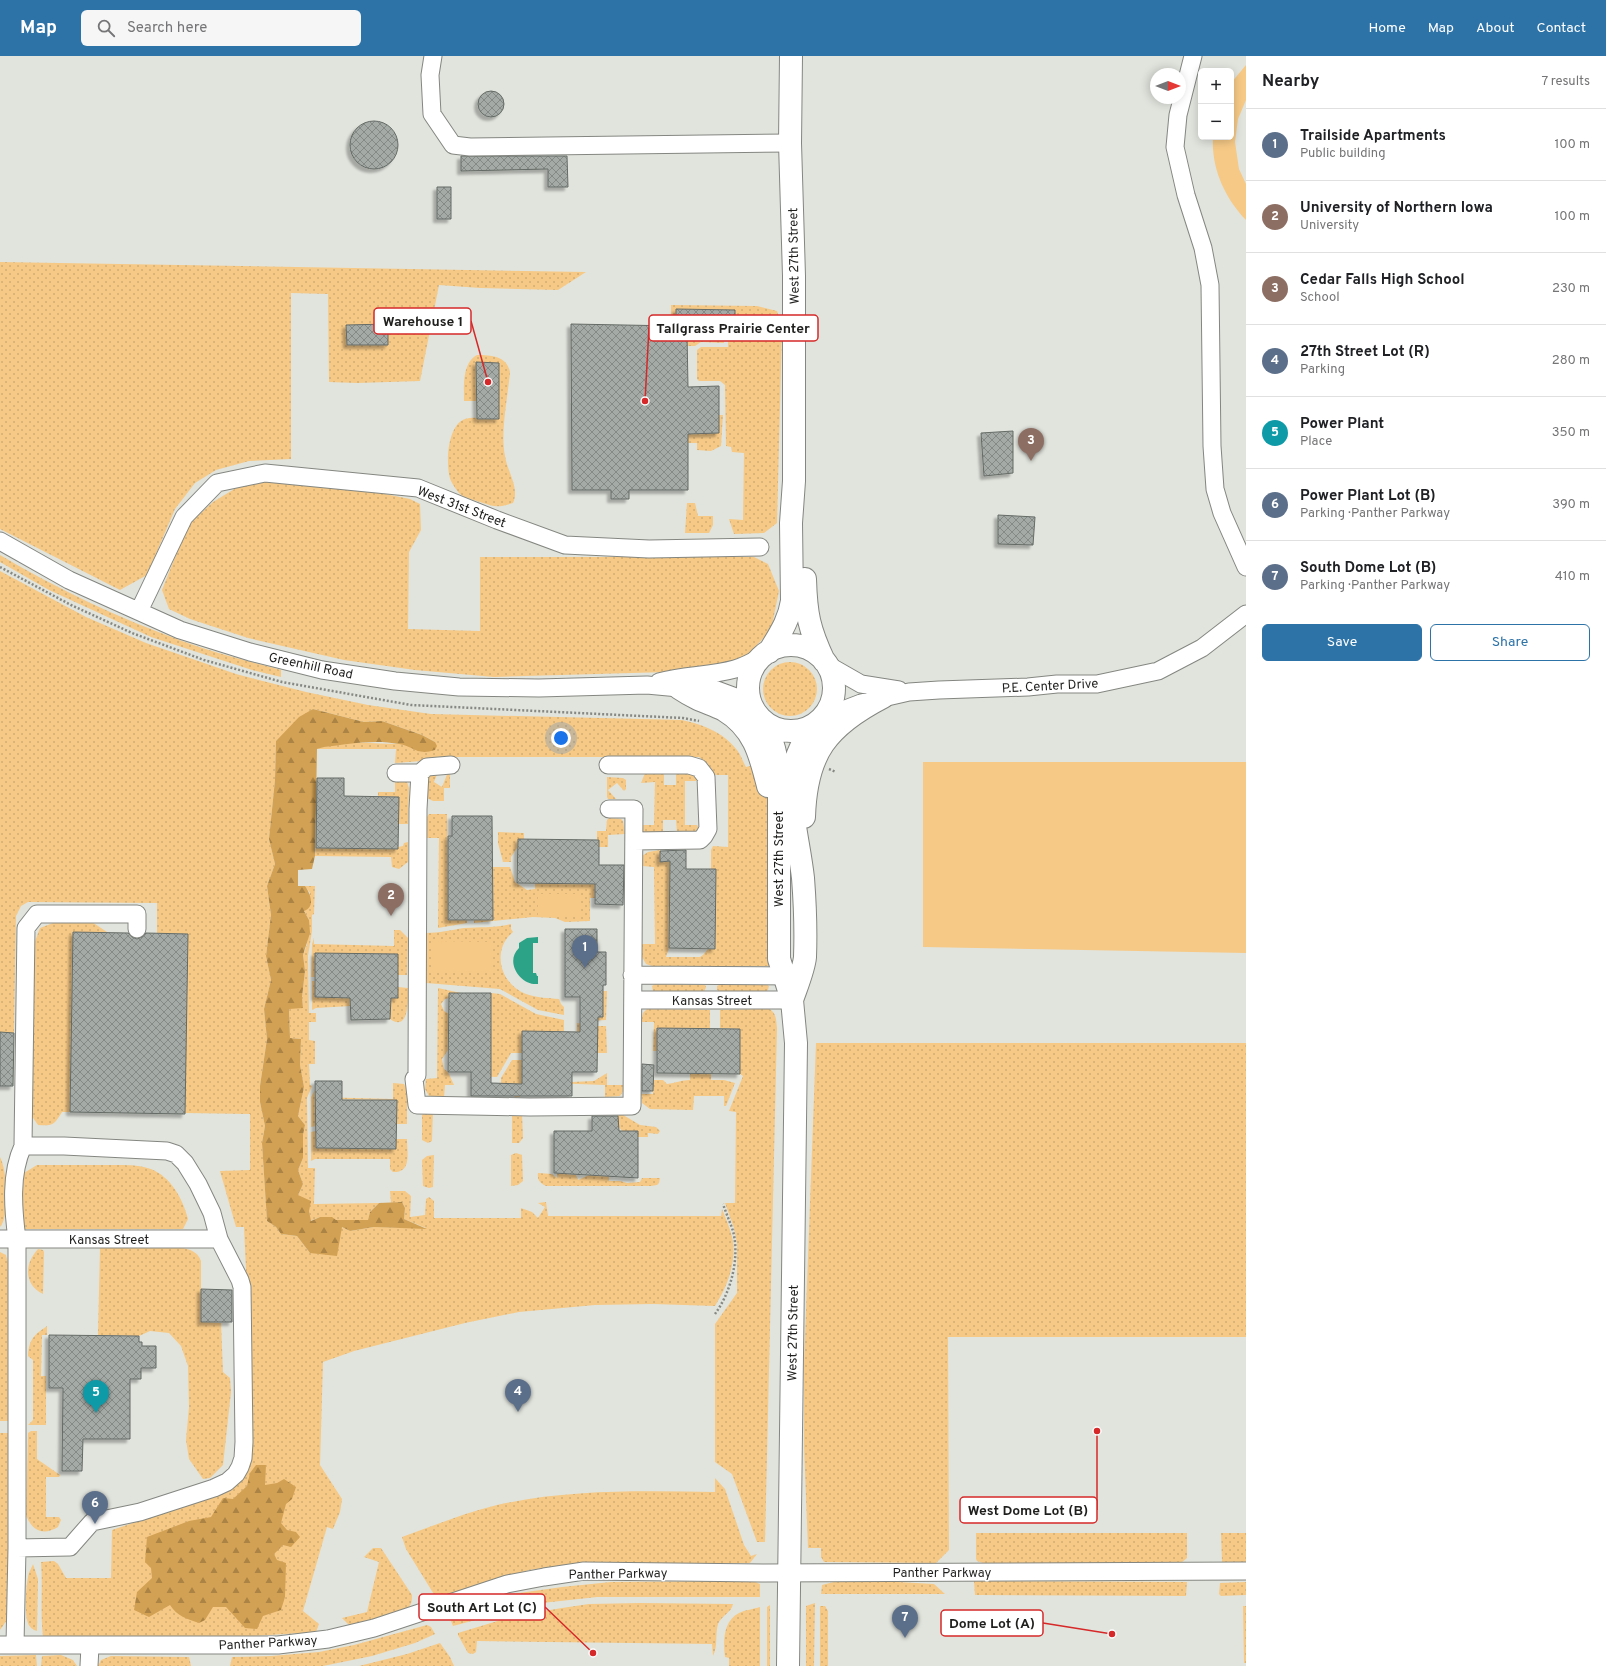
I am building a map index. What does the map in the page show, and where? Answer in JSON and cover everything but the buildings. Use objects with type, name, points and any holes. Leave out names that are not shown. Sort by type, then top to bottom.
[{"type":"main road","name":"West 27th Street","points":[[766,654],[786,624],[791,607],[792,588],[791,523],[794,481],[794,276],[790,143],[791,56]]},
{"type":"main road","name":"West 27th Street","points":[[794,481],[802,521],[807,613],[815,642],[825,662]]},
{"type":"main road","points":[[788,645],[801,646],[814,651],[825,662],[831,672],[834,686],[833,700],[826,713],[819,721],[803,730],[788,732],[773,728],[757,714],[748,694],[749,679],[754,666],[766,654],[774,648],[788,645]]},
{"type":"main road","points":[[679,688],[698,700],[723,710],[746,728],[758,751],[778,825]]},
{"type":"main road","points":[[803,878],[805,793],[813,763],[824,742],[836,729],[848,718],[864,707],[883,697]]},
{"type":"main road","name":"West 27th Street","points":[[757,714],[768,730],[777,761],[779,780],[779,959],[792,976],[792,1000],[796,1042],[788,1572],[788,1666]]},
{"type":"main road","name":"West 27th Street","points":[[792,976],[805,959],[803,878],[792,798],[792,776],[794,764],[803,740],[819,721]]},
{"type":"street","points":[[433,56],[430,74],[432,114],[453,145],[470,147],[790,143]]},
{"type":"street","points":[[1193,56],[1178,116],[1175,147],[1186,195],[1203,248],[1210,285],[1212,446],[1215,489],[1222,513],[1246,567]]},
{"type":"street","name":"West 31st Street","points":[[138,611],[184,517],[217,483],[265,473],[418,488],[497,520],[565,545],[649,549],[760,547]]},
{"type":"street","name":"Greenhill Road","points":[[0,540],[69,580],[180,630],[250,652],[322,670],[395,681],[498,688],[647,685],[679,688],[701,688],[719,690],[733,696],[757,714]]},
{"type":"street","name":"P.E. Center Drive","points":[[819,721],[861,702],[909,692],[1028,687],[1057,684],[1097,684],[1158,671],[1202,648],[1246,614]]},
{"type":"street","name":"Greenhill Road","points":[[647,685],[676,677],[735,669],[766,654]]},
{"type":"street","name":"P.E. Center Drive","points":[[825,662],[861,684],[909,692]]},
{"type":"street","points":[[608,765],[688,764],[699,768],[706,777],[708,829],[700,840],[634,841]]},
{"type":"street","points":[[396,773],[420,773],[427,767],[451,765]]},
{"type":"street","points":[[420,773],[418,809],[417,1074],[414,1079],[417,1104],[530,1107],[632,1106],[634,809],[609,809]]},
{"type":"street","points":[[8,1645],[17,1548],[8,1239],[14,1216],[15,1174],[17,1159],[23,1146],[26,928],[37,914],[137,914],[137,929]]},
{"type":"street","points":[[632,975],[792,976]]},
{"type":"street","points":[[711,976],[712,1000]]},
{"type":"street","name":"Kansas Street","points":[[633,1000],[792,1000]]},
{"type":"street","points":[[17,1548],[70,1546],[92,1522],[140,1512],[214,1488],[227,1482],[236,1474],[243,1458],[244,1442],[242,1287],[240,1280],[219,1239],[212,1213],[198,1184],[185,1163],[176,1154],[167,1150],[23,1146]]},
{"type":"street","name":"Kansas Street","points":[[8,1239],[219,1239]]},
{"type":"street","name":"Panther Parkway","points":[[8,1645],[278,1645],[328,1639],[374,1628],[507,1584],[544,1576],[584,1571],[1246,1571]]},
{"type":"street","points":[[89,1666],[90,1646]]},
{"type":"path","points":[[715,1314],[721,1306],[728,1290],[734,1265],[734,1237],[723,1204]]},
{"type":"shaded area","points":[[1246,65],[1246,100],[1238,119],[1235,142],[1239,169],[1246,184],[1246,220],[1232,202],[1221,182],[1214,160],[1213,149],[1213,140],[1234,140],[1234,79]]},
{"type":"shaded area","points":[[0,262],[586,272],[558,290],[480,288],[439,285],[420,381],[357,383],[329,382],[328,294],[291,293],[291,459],[249,461],[216,470],[195,483],[175,509],[147,575],[120,590],[0,529]]},
{"type":"shaded area","points":[[671,305],[757,306],[777,311],[782,328],[777,523],[764,533],[734,534],[729,519],[743,520],[744,453],[732,452],[731,447],[726,446],[725,385],[720,381],[699,381],[697,379],[697,350],[701,347],[728,347],[728,335],[735,335],[735,310],[677,309],[676,320],[671,320]]},
{"type":"shaded area","points":[[672,326],[676,326],[677,334],[724,335],[724,343],[701,342],[695,346],[672,346]]},
{"type":"shaded area","points":[[477,355],[493,356],[502,360],[506,363],[510,372],[503,436],[506,462],[514,485],[515,497],[513,503],[504,506],[489,505],[462,495],[451,481],[449,474],[449,447],[454,429],[459,423],[465,419],[472,418],[499,419],[499,363],[476,363],[477,401],[464,401],[466,369],[472,359]]},
{"type":"shaded area","points":[[719,415],[723,415],[721,446],[711,451],[697,450],[697,443],[688,443],[688,434],[719,433]]},
{"type":"shaded area","points":[[272,479],[385,494],[410,499],[420,504],[421,530],[409,552],[408,629],[480,631],[480,557],[754,557],[768,564],[779,591],[771,630],[741,662],[667,672],[494,677],[415,670],[344,660],[248,638],[190,619],[169,609],[162,590],[188,525],[213,502],[236,488]]},
{"type":"shaded area","points":[[687,503],[695,503],[698,516],[713,516],[713,525],[709,533],[685,533]]},
{"type":"shaded area","points":[[0,555],[44,580],[112,613],[194,645],[231,657],[281,670],[281,677],[252,670],[151,637],[49,590],[0,562]]},
{"type":"shaded area","points":[[0,571],[86,617],[146,643],[236,674],[306,692],[368,705],[431,714],[682,720],[698,724],[726,738],[738,752],[746,767],[757,764],[768,743],[774,963],[769,966],[655,967],[646,964],[642,957],[641,944],[655,944],[654,867],[642,866],[642,856],[648,852],[660,850],[660,862],[677,861],[677,869],[670,869],[669,948],[666,957],[700,957],[708,949],[715,949],[716,869],[711,869],[711,850],[713,846],[728,847],[728,775],[716,775],[711,773],[708,764],[699,757],[436,757],[422,761],[395,763],[396,749],[317,749],[348,743],[401,744],[435,742],[422,735],[382,721],[364,722],[313,709],[276,741],[275,780],[269,839],[275,864],[267,886],[271,915],[266,956],[271,980],[264,1009],[267,1039],[260,1086],[260,1102],[265,1126],[262,1143],[267,1221],[276,1227],[281,1234],[297,1236],[310,1253],[342,1227],[350,1231],[374,1227],[426,1228],[404,1219],[405,1208],[402,1202],[391,1203],[390,1191],[405,1191],[411,1196],[410,1217],[425,1215],[426,1199],[429,1197],[434,1201],[434,1218],[521,1218],[521,1208],[532,1212],[538,1218],[545,1207],[538,1203],[546,1202],[548,1216],[721,1216],[722,1209],[731,1233],[734,1250],[730,1275],[715,1306],[653,1304],[595,1305],[519,1312],[465,1323],[354,1351],[323,1362],[320,1465],[342,1499],[340,1512],[333,1529],[327,1527],[303,1611],[319,1624],[316,1632],[238,1637],[43,1636],[41,1562],[54,1561],[58,1564],[66,1578],[111,1578],[112,1530],[183,1506],[242,1477],[248,1312],[244,1227],[236,1227],[220,1171],[250,1170],[250,1114],[185,1113],[188,934],[157,933],[157,903],[28,902],[21,906],[16,916],[14,1033],[0,1032]]},
{"type":"shaded area","points":[[790,662],[800,664],[809,670],[815,679],[817,689],[815,699],[809,708],[800,714],[790,716],[780,714],[771,708],[765,699],[763,689],[765,679],[771,670],[780,664]]},
{"type":"shaded area","points":[[923,762],[1246,762],[1246,953],[923,947]]},
{"type":"shaded area","points":[[438,772],[434,782],[442,787],[448,772],[450,775],[450,788],[444,788],[444,801],[433,801],[427,798],[426,782],[430,776]]},
{"type":"shaded area","points":[[676,772],[690,772],[699,778],[696,781],[685,781],[685,825],[697,825],[698,828],[695,832],[677,832],[676,820],[663,820],[663,832],[655,834],[643,832],[642,825],[654,825],[655,782],[641,783],[645,773],[664,773],[664,785],[676,785]]},
{"type":"shaded area","points":[[607,777],[623,778],[626,780],[626,789],[624,791],[617,783],[608,790],[616,799],[608,799],[607,797]]},
{"type":"shaded area","points":[[395,781],[407,782],[409,788],[408,824],[399,824],[399,797],[378,796],[378,792],[395,792]]},
{"type":"shaded area","points":[[429,814],[447,814],[448,920],[467,920],[467,923],[438,928],[439,838],[426,838],[427,817]]},
{"type":"shaded area","points":[[609,818],[621,819],[623,821],[625,834],[608,835],[608,847],[599,847],[597,831],[606,831],[607,820]]},
{"type":"shaded area","points":[[498,832],[524,833],[524,839],[518,839],[517,848],[511,857],[511,862],[503,862],[498,843]]},
{"type":"shaded area","points":[[408,842],[408,862],[399,869],[392,867],[391,857],[315,856],[316,848],[398,849],[398,847],[403,846],[404,843]]},
{"type":"shaded area","points":[[493,867],[510,867],[515,882],[527,890],[535,889],[535,883],[599,884],[604,896],[595,896],[595,898],[590,898],[590,921],[565,922],[555,918],[533,917],[474,923],[474,920],[493,920]]},
{"type":"shaded area","points":[[305,886],[315,886],[314,914],[312,915],[312,931],[308,956],[309,1013],[316,1013],[316,1022],[309,1022],[309,1040],[315,1041],[315,1064],[309,1064],[310,1085],[312,1086],[307,1098],[308,1168],[315,1168],[314,1204],[379,1203],[370,1212],[368,1220],[336,1220],[320,1217],[310,1221],[309,1211],[298,1195],[303,1184],[298,1170],[303,1158],[303,1135],[305,1125],[298,1116],[304,1087],[300,1065],[301,1039],[290,1038],[289,1008],[303,1008],[302,997],[305,971],[303,955],[307,945],[309,920],[304,911],[310,893]]},
{"type":"shaded area","points":[[538,894],[580,894],[580,916],[538,916]]},
{"type":"shaded area","points":[[92,922],[107,932],[73,932],[70,1112],[62,1112],[53,1124],[38,1125],[31,1115],[34,944],[40,928],[53,923]]},
{"type":"shaded area","points":[[511,924],[511,929],[513,932],[506,939],[502,948],[502,966],[505,975],[510,983],[526,994],[559,999],[564,1007],[564,1015],[538,1010],[500,989],[426,983],[426,933]]},
{"type":"shaded area","points":[[394,930],[400,930],[408,938],[407,975],[398,975],[398,954],[315,953],[315,977],[311,977],[312,944],[314,938],[314,944],[394,946]]},
{"type":"shaded area","points":[[538,937],[538,943],[533,943],[533,973],[536,973],[538,976],[538,984],[532,984],[516,972],[513,960],[519,948],[519,943],[527,938]]},
{"type":"shaded area","points":[[433,941],[491,942],[491,972],[432,971]]},
{"type":"shaded area","points":[[312,981],[315,981],[315,997],[397,998],[398,987],[408,988],[408,1005],[404,1018],[397,1022],[390,1019],[390,1006],[351,1006],[316,1008],[312,1010]]},
{"type":"shaded area","points":[[764,983],[769,986],[768,990],[765,992],[721,992],[717,990],[717,986],[721,984]]},
{"type":"shaded area","points":[[655,984],[705,985],[706,987],[704,992],[653,991],[652,986]]},
{"type":"shaded area","points":[[438,988],[461,993],[449,993],[449,998],[445,999],[441,1004],[444,1011],[449,1014],[448,1050],[442,1059],[444,1069],[448,1072],[454,1085],[445,1085],[444,1098],[429,1096],[425,1089],[426,1079],[437,1078]]},
{"type":"shaded area","points":[[596,991],[607,991],[606,1020],[590,1021],[584,1018],[603,1017],[603,998]]},
{"type":"shaded area","points":[[491,993],[500,994],[536,1014],[564,1020],[564,1031],[522,1031],[522,1053],[511,1053],[497,1077],[475,1076],[491,1072]]},
{"type":"shaded area","points":[[647,1009],[710,1010],[710,1028],[657,1028],[657,1051],[653,1051],[654,1022],[641,1022],[643,1013]]},
{"type":"shaded area","points":[[769,1009],[775,1015],[777,1028],[765,1542],[757,1542],[732,1474],[715,1462],[715,1324],[737,1293],[737,1244],[734,1228],[725,1203],[735,1203],[736,1112],[729,1111],[743,1076],[740,1074],[739,1029],[720,1028],[720,1010]]},
{"type":"shaded area","points":[[577,1023],[592,1026],[606,1026],[607,1053],[597,1053],[597,1032],[577,1032]]},
{"type":"shaded area","points":[[816,1043],[1246,1043],[1246,1337],[948,1337],[949,1550],[936,1563],[824,1562],[821,1557],[821,1548],[808,1548],[804,1446],[804,1364]]},
{"type":"shaded area","points":[[512,1060],[522,1060],[522,1072],[528,1072],[528,1084],[520,1084],[520,1097],[515,1098],[513,1093],[501,1085],[501,1078]]},
{"type":"shaded area","points":[[607,1073],[607,1085],[624,1085],[624,1090],[620,1096],[605,1097],[605,1085],[550,1083],[594,1081]]},
{"type":"shaded area","points":[[690,1074],[711,1074],[711,1080],[724,1080],[735,1083],[726,1106],[724,1106],[724,1096],[694,1096],[693,1110],[650,1109],[642,1103],[641,1094],[653,1094],[653,1080],[663,1080],[667,1084],[670,1084],[690,1080]]},
{"type":"shaded area","points":[[393,1083],[404,1084],[407,1090],[407,1124],[397,1124],[397,1100],[317,1099],[316,1126],[311,1127],[311,1097],[315,1090],[315,1097],[393,1099]]},
{"type":"shaded area","points":[[427,1110],[433,1110],[432,1141],[428,1143],[422,1140],[422,1115]]},
{"type":"shaded area","points":[[512,1112],[522,1113],[523,1138],[519,1143],[512,1143]]},
{"type":"shaded area","points":[[618,1112],[640,1125],[656,1127],[660,1131],[658,1134],[648,1133],[648,1137],[638,1137],[638,1131],[622,1131],[618,1126]]},
{"type":"shaded area","points":[[316,1131],[316,1148],[396,1149],[396,1139],[407,1139],[408,1156],[406,1166],[399,1171],[393,1172],[390,1169],[390,1159],[315,1159],[311,1161],[311,1132]]},
{"type":"shaded area","points":[[516,1153],[522,1155],[523,1181],[518,1185],[511,1186],[511,1155]]},
{"type":"shaded area","points":[[434,1155],[433,1187],[429,1188],[423,1186],[422,1160],[427,1156]]},
{"type":"shaded area","points":[[0,1157],[6,1182],[6,1203],[3,1221],[0,1227]]},
{"type":"shaded area","points":[[37,1165],[130,1165],[151,1169],[165,1177],[170,1183],[183,1204],[188,1219],[183,1229],[23,1229],[24,1173]]},
{"type":"shaded area","points":[[538,1173],[552,1174],[557,1178],[557,1173],[576,1175],[578,1180],[589,1175],[609,1176],[609,1181],[620,1181],[627,1183],[640,1182],[642,1178],[660,1178],[657,1185],[651,1186],[546,1186],[539,1181]]},
{"type":"shaded area","points":[[100,1248],[183,1248],[194,1252],[200,1258],[201,1322],[221,1323],[223,1372],[230,1378],[231,1392],[223,1465],[210,1478],[203,1479],[189,1459],[186,1440],[189,1407],[188,1366],[181,1346],[169,1333],[150,1331],[139,1336],[98,1335]]},
{"type":"shaded area","points":[[38,1249],[43,1250],[44,1252],[43,1294],[32,1285],[28,1274],[30,1261]]},
{"type":"shaded area","points":[[0,1252],[6,1255],[9,1266],[10,1421],[0,1421]]},
{"type":"shaded area","points":[[47,1326],[47,1335],[42,1335],[41,1376],[46,1376],[46,1425],[28,1425],[33,1420],[33,1360],[28,1356],[29,1350],[33,1338]]},
{"type":"shaded area","points":[[31,1431],[37,1431],[37,1459],[60,1475],[59,1477],[46,1477],[46,1517],[59,1517],[61,1520],[58,1527],[48,1531],[35,1528],[31,1525],[26,1515],[28,1433]]},
{"type":"shaded area","points":[[0,1433],[10,1433],[8,1613],[7,1620],[0,1630]]},
{"type":"shaded area","points":[[715,1478],[725,1489],[744,1545],[751,1556],[757,1554],[750,1563],[581,1563],[529,1570],[444,1596],[435,1596],[406,1549],[402,1537],[497,1505],[551,1496],[606,1492],[715,1492]]},
{"type":"shaded area","points":[[976,1533],[1187,1533],[1187,1558],[1181,1563],[983,1563],[977,1561],[976,1559]]},
{"type":"shaded area","points":[[1221,1533],[1246,1533],[1246,1562],[1222,1562]]},
{"type":"shaded area","points":[[373,1548],[381,1548],[412,1595],[412,1600],[409,1607],[399,1613],[350,1626],[342,1618],[367,1612],[379,1562],[364,1557]]},
{"type":"shaded area","points":[[33,1564],[38,1579],[37,1631],[29,1626],[26,1613],[27,1583]]},
{"type":"shaded area","points":[[845,1579],[934,1584],[945,1594],[821,1594],[822,1585]]},
{"type":"shaded area","points":[[753,1581],[760,1584],[760,1597],[597,1597],[542,1603],[453,1626],[451,1621],[453,1615],[512,1594],[562,1587],[611,1582]]},
{"type":"shaded area","points":[[974,1581],[1187,1582],[1186,1596],[975,1595]]},
{"type":"shaded area","points":[[1246,1582],[1246,1595],[1221,1596],[1219,1594],[1220,1583]]},
{"type":"shaded area","points":[[815,1603],[814,1666],[806,1666],[806,1606]]},
{"type":"shaded area","points":[[589,1604],[733,1604],[731,1609],[719,1621],[713,1656],[712,1644],[477,1641],[476,1652],[473,1654],[468,1653],[458,1635],[458,1633],[514,1616]]},
{"type":"shaded area","points":[[770,1605],[770,1666],[767,1666],[767,1607]]},
{"type":"shaded area","points":[[820,1606],[825,1606],[828,1611],[828,1666],[820,1666]]},
{"type":"shaded area","points":[[1243,1606],[1246,1606],[1246,1663],[1244,1663]]},
{"type":"shaded area","points":[[760,1607],[760,1666],[729,1666],[729,1658],[725,1657],[724,1645],[727,1626],[739,1613]]},
{"type":"shaded area","points":[[427,1625],[431,1627],[435,1634],[415,1643],[372,1656],[323,1666],[230,1666],[232,1657],[271,1656],[319,1652],[354,1645]]},
{"type":"shaded area","points":[[440,1643],[450,1657],[454,1666],[359,1666],[407,1654]]},
{"type":"shaded area","points":[[36,1655],[37,1666],[0,1666],[0,1656]]},
{"type":"shaded area","points":[[61,1655],[73,1660],[77,1666],[41,1666],[42,1656]]},
{"type":"shaded area","points":[[111,1656],[189,1657],[191,1666],[98,1666],[101,1660]]},
{"type":"green space","points":[[313,709],[364,722],[382,721],[422,735],[435,742],[437,746],[435,750],[423,752],[399,744],[362,742],[317,749],[315,856],[312,869],[298,870],[298,886],[305,886],[309,892],[311,900],[310,906],[304,911],[309,920],[310,933],[303,955],[305,971],[302,997],[303,1008],[289,1009],[290,1038],[301,1039],[300,1065],[304,1087],[298,1116],[305,1125],[303,1135],[303,1158],[298,1170],[303,1184],[298,1195],[311,1201],[309,1211],[311,1221],[320,1217],[332,1217],[336,1220],[368,1220],[370,1212],[379,1203],[402,1202],[405,1208],[404,1219],[427,1229],[374,1227],[350,1231],[342,1227],[337,1256],[310,1253],[297,1236],[281,1234],[276,1227],[267,1221],[262,1143],[265,1126],[260,1102],[260,1086],[267,1039],[264,1009],[271,980],[266,956],[271,915],[267,886],[275,864],[269,839],[275,780],[276,741],[299,717]]},
{"type":"green space","points":[[256,1465],[266,1465],[265,1485],[277,1483],[284,1479],[296,1487],[292,1499],[286,1504],[281,1523],[287,1530],[296,1532],[300,1537],[291,1547],[283,1545],[274,1554],[277,1560],[286,1563],[285,1597],[281,1610],[263,1616],[257,1629],[245,1628],[226,1607],[213,1607],[205,1620],[199,1623],[179,1614],[170,1605],[149,1617],[134,1610],[137,1592],[152,1578],[151,1568],[145,1562],[147,1537],[189,1521],[211,1517],[223,1498],[233,1499],[247,1486],[250,1473]]},
{"type":"place","name":"Warehouse 1","points":[[488,382]]},
{"type":"place","name":"Tallgrass Prairie Center","points":[[645,401]]},
{"type":"place","name":"Cedar Falls High School","points":[[1031,461]]},
{"type":"place","name":"University of Northern Iowa","points":[[391,916]]},
{"type":"place","name":"Trailside Apartments","points":[[585,968]]},
{"type":"place","name":"27th Street Lot (R)","points":[[518,1412]]},
{"type":"place","name":"Power Plant","points":[[96,1413]]},
{"type":"place","name":"West Dome Lot (B)","points":[[1097,1431]]},
{"type":"place","name":"Power Plant Lot (B)","points":[[95,1524]]},
{"type":"place","name":"Dome Lot (A)","points":[[1112,1634]]},
{"type":"place","name":"South Dome Lot (B)","points":[[905,1638]]},
{"type":"place","name":"South Art Lot (C)","points":[[593,1653]]}]
